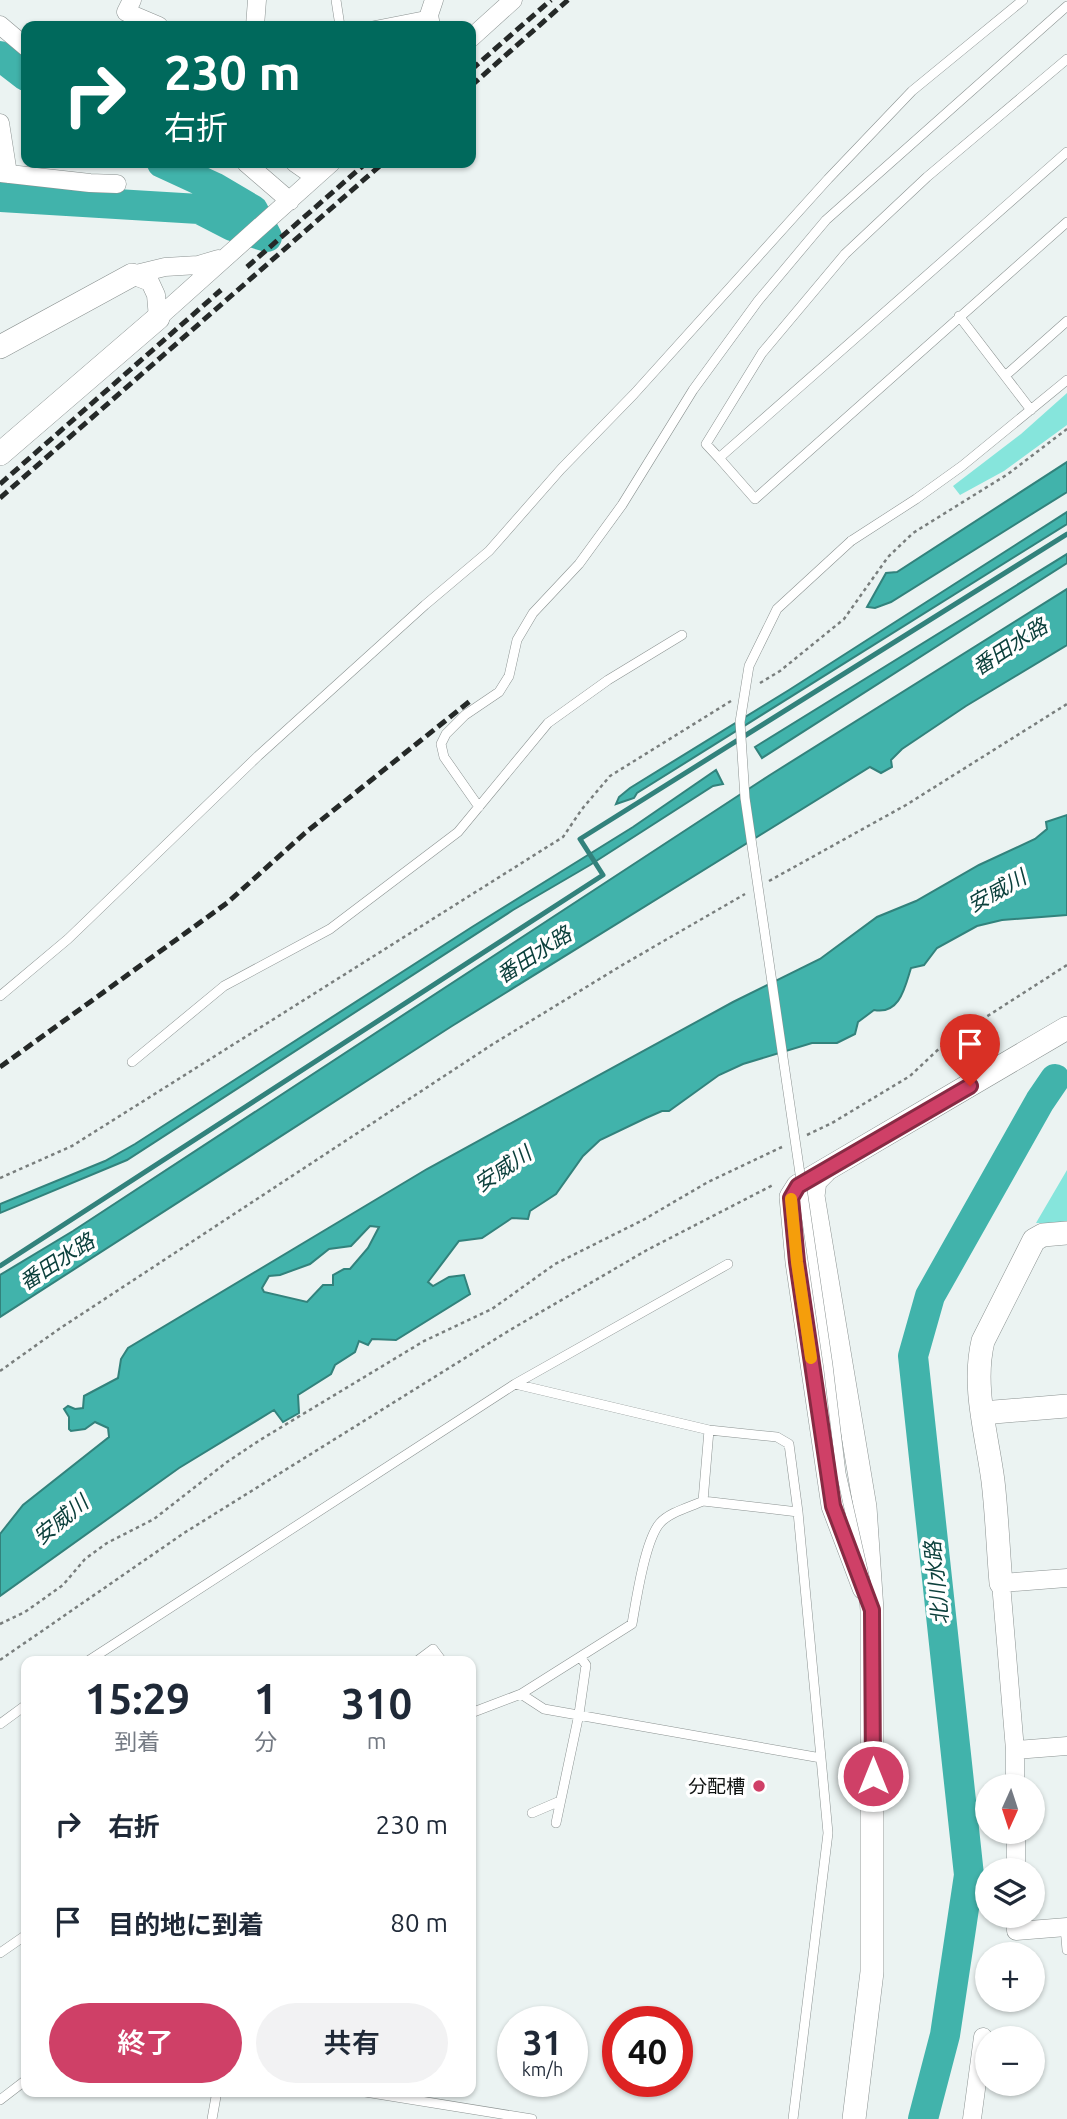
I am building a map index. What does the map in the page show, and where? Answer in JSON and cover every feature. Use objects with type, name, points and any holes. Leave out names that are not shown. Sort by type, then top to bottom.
[{"type":"street","points":[[132,0],[126,12],[147,21]]},
{"type":"street","points":[[255,21],[257,0]]},
{"type":"street","points":[[476,33],[513,0]]},
{"type":"street","points":[[0,25],[21,43]]},
{"type":"street","points":[[0,123],[4,173],[117,184]]},
{"type":"street","points":[[252,168],[290,201]]},
{"type":"street","points":[[302,168],[315,177]]},
{"type":"street","points":[[0,454],[158,318],[325,168]]},
{"type":"street","points":[[0,347],[132,275],[165,267],[198,265],[228,253]]},
{"type":"street","points":[[132,275],[150,282],[156,295],[158,318]]},
{"type":"street","points":[[872,1610],[833,1506],[797,1262],[791,1198],[798,1186],[1067,1028]]},
{"type":"street","points":[[825,1171],[815,1181],[813,1196],[865,1507],[872,1610],[872,1972],[854,2119]]},
{"type":"street","points":[[1016,1774],[993,1483],[982,1413],[979,1359],[983,1341],[1034,1240],[1043,1235],[1067,1233]]},
{"type":"street","points":[[982,1413],[1067,1406]]},
{"type":"street","points":[[1001,1583],[1067,1578]]},
{"type":"street","points":[[1015,1750],[1067,1745]]},
{"type":"street","points":[[1016,1928],[1016,1931],[1066,1927]]},
{"type":"street","points":[[972,2119],[975,2096]]},
{"type":"lane","points":[[335,0],[340,21]]},
{"type":"lane","points":[[0,996],[68,939],[258,756],[489,551],[561,469],[634,394],[828,179],[912,91],[1023,0]]},
{"type":"lane","points":[[479,807],[444,757],[441,744],[446,734],[465,715],[499,692],[509,676],[517,640],[533,613],[579,564],[622,505],[693,390],[750,313],[826,220],[1067,6]]},
{"type":"lane","points":[[397,21],[431,14]]},
{"type":"lane","points":[[1067,59],[927,177],[845,254],[761,353],[706,444],[755,499],[1067,222]]},
{"type":"lane","points":[[719,458],[1067,152]]},
{"type":"lane","points":[[959,316],[1031,410]]},
{"type":"lane","points":[[1005,376],[1067,321]]},
{"type":"lane","points":[[872,1610],[841,1473],[828,1365],[745,798],[740,722],[748,666],[777,609],[851,541],[962,466],[1067,380]]},
{"type":"lane","points":[[132,1062],[225,986],[330,929],[458,832],[548,723],[608,680],[681,635]]},
{"type":"lane","points":[[96,1656],[515,1384],[728,1264]]},
{"type":"lane","points":[[515,1384],[709,1430],[777,1437],[789,1444],[798,1512],[828,1833],[793,2119]]},
{"type":"lane","points":[[704,1501],[709,1430]]},
{"type":"lane","points":[[476,1710],[521,1694],[632,1624],[649,1546],[659,1524],[678,1512],[704,1501],[798,1512]]},
{"type":"lane","points":[[424,1656],[433,1649],[438,1656]]},
{"type":"lane","points":[[556,1823],[579,1714],[586,1665],[581,1658]]},
{"type":"lane","points":[[521,1694],[544,1709],[821,1758]]},
{"type":"lane","points":[[0,1724],[21,1709]]},
{"type":"lane","points":[[532,1812],[560,1801]]},
{"type":"lane","points":[[1066,1927],[1067,1950]]},
{"type":"lane","points":[[0,1954],[21,1939]]},
{"type":"lane","points":[[0,2100],[21,2084]]},
{"type":"lane","points":[[212,2119],[216,2097]]},
{"type":"lane","points":[[396,2097],[532,2119]]},
{"type":"path","points":[[757,685],[780,671],[844,619],[888,557],[913,533],[1008,474],[1067,429]]},
{"type":"path","points":[[0,1178],[72,1146],[563,837],[610,776],[735,699]]},
{"type":"path","points":[[760,886],[906,804],[1067,704]]},
{"type":"path","points":[[0,1371],[71,1321],[493,1044],[748,893]]},
{"type":"path","points":[[807,1135],[910,1076],[944,1044],[1067,965]]},
{"type":"path","points":[[0,1623],[25,1612],[63,1585],[85,1559],[154,1519],[260,1440],[424,1341],[492,1309],[555,1264],[643,1220],[708,1182],[782,1147]]},
{"type":"path","points":[[0,1660],[184,1533],[510,1330],[646,1250],[773,1185]]},
{"type":"shaded area","points":[[1067,393],[1067,425],[1004,471],[960,495],[953,486],[1021,434]]},
{"type":"shaded area","points":[[1067,1170],[1067,1223],[1036,1223]]},
{"type":"water","points":[[1067,462],[1067,492],[891,602],[875,608],[867,607],[886,573],[897,572]]},
{"type":"water","points":[[1067,512],[1067,524],[637,793],[634,798],[616,804],[619,797],[630,788]]},
{"type":"water","points":[[1067,554],[1067,563],[762,758],[755,747]]},
{"type":"water","name":"番田水路","points":[[1067,589],[1067,645],[966,706],[902,749],[891,760],[892,767],[881,773],[870,767],[452,1026],[0,1317],[0,1275],[73,1231],[770,775]]},
{"type":"water","points":[[716,770],[723,784],[713,786],[590,865],[513,910],[127,1160],[0,1213],[0,1204],[105,1161],[135,1144],[633,827]]},
{"type":"water","name":"安威川","points":[[1067,815],[1067,915],[1002,920],[977,926],[937,948],[924,965],[911,968],[904,991],[896,1004],[883,1010],[874,1010],[858,1022],[855,1034],[837,1043],[812,1043],[743,1064],[719,1075],[669,1111],[662,1111],[600,1140],[583,1156],[556,1194],[530,1211],[528,1219],[512,1218],[482,1238],[459,1241],[428,1282],[433,1286],[449,1277],[464,1275],[470,1294],[396,1340],[372,1339],[368,1345],[359,1341],[355,1352],[335,1365],[331,1374],[298,1395],[299,1413],[283,1422],[274,1410],[179,1468],[0,1596],[0,1534],[23,1505],[109,1437],[108,1428],[95,1422],[85,1429],[71,1431],[69,1417],[64,1409],[68,1406],[83,1408],[84,1396],[118,1378],[121,1359],[128,1348],[427,1169],[733,1002],[820,959],[877,917],[916,901],[979,865],[1035,839],[1047,829],[1046,822]],"holes":[[[370,1226],[379,1227],[368,1248],[350,1269],[333,1275],[333,1285],[323,1285],[307,1302],[264,1292],[262,1288],[269,1276],[280,1275],[310,1264],[329,1249],[351,1246]]]},
{"type":"waterway","points":[[0,56],[21,72]]},
{"type":"waterway","points":[[173,168],[214,187],[253,210],[267,237]]},
{"type":"waterway","points":[[0,197],[199,209],[232,226],[267,237]]},
{"type":"waterway","points":[[0,1266],[603,875],[580,839],[1067,534]]},
{"type":"waterway","name":"北川水路","points":[[923,2119],[945,2035],[969,1875],[913,1356],[930,1296],[1055,1079]]},
{"type":"railway","points":[[476,66],[551,0]]},
{"type":"railway","points":[[476,82],[568,0]]},
{"type":"railway","points":[[247,267],[360,168]]},
{"type":"railway","points":[[0,498],[377,168]]},
{"type":"railway","points":[[0,484],[221,290]]},
{"type":"railway","points":[[0,1067],[227,903],[305,833],[470,701]]},
{"type":"slow traffic","points":[[791,1199],[811,1358]]},
{"type":"place","name":"分配槽","points":[[759,1786]]},
{"type":"route","points":[[873,1776],[872,1610],[833,1506],[797,1262],[791,1198],[798,1186],[970,1086]]}]
